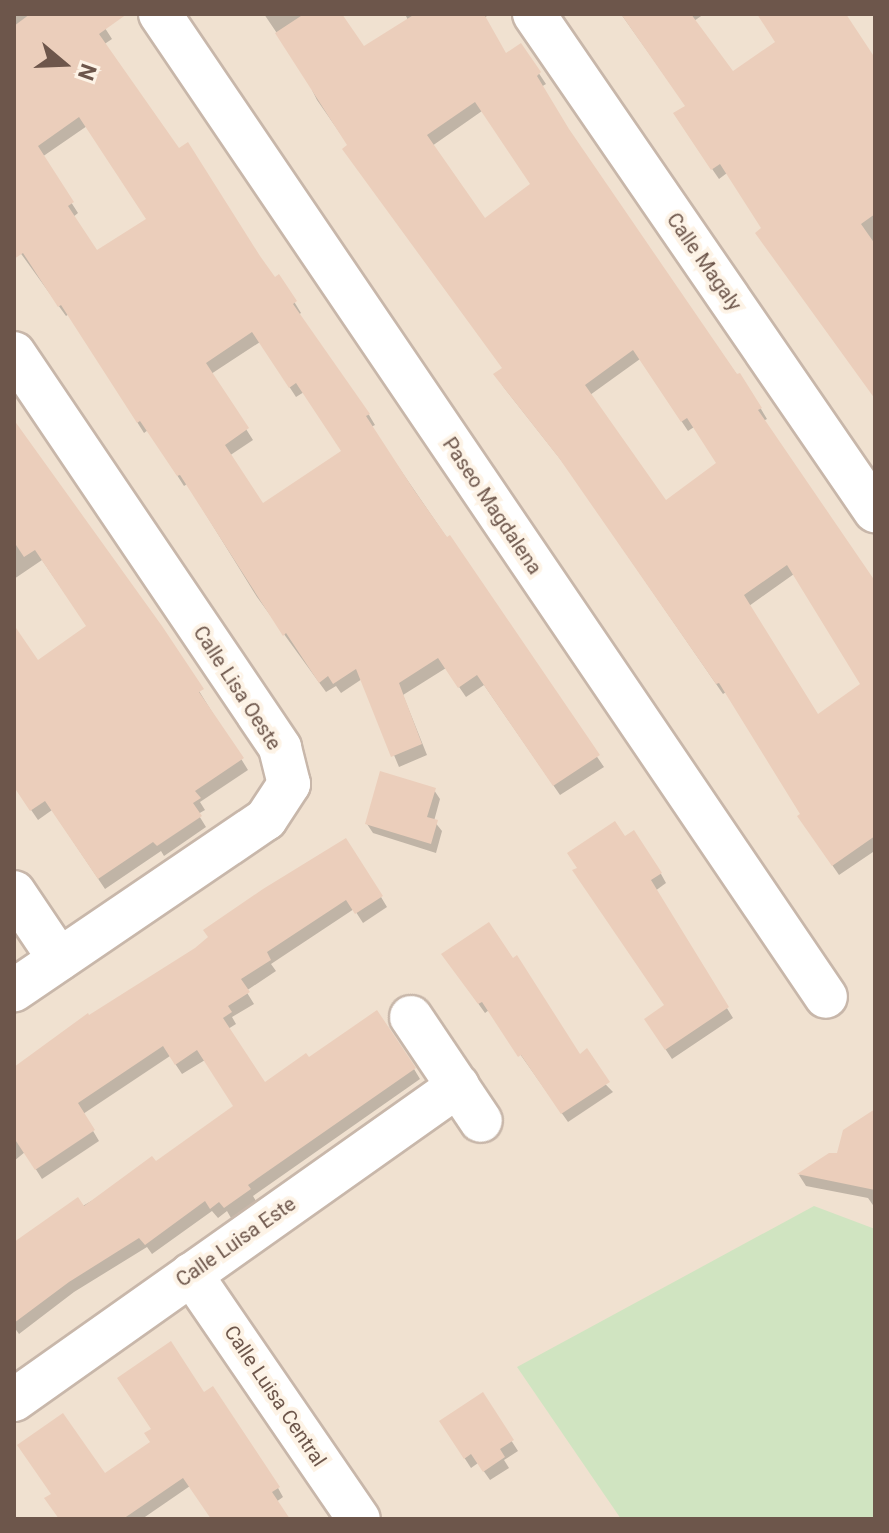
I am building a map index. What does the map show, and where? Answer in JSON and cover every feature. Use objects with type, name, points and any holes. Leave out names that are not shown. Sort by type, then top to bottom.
[{"type":"street","name":"Paseo Magdalena","points":[[160,14],[826,997]]},
{"type":"street","name":"Calle Magaly","points":[[534,14],[875,511]]},
{"type":"street","name":"Calle Lisa Oeste","points":[[14,353],[280,748],[289,784],[266,819],[14,990]]},
{"type":"street","points":[[14,892],[59,959]]},
{"type":"street","points":[[411,1017],[481,1121]]},
{"type":"street","name":"Calle Luisa Este","points":[[14,1400],[458,1086]]},
{"type":"street","name":"Calle Luisa Central","points":[[191,1274],[359,1519]]},
{"type":"shaded area","points":[[14,14],[875,14],[875,1519],[14,1519]]},
{"type":"green space","points":[[814,1206],[875,1229],[875,1519],[621,1519],[517,1367]]},
{"type":"building","points":[[30,14],[127,14],[99,34],[179,148],[188,142],[260,256],[275,277],[279,274],[297,301],[293,304],[370,414],[366,416],[414,490],[447,537],[450,535],[600,755],[553,786],[477,675],[458,688],[438,658],[399,683],[422,744],[391,757],[356,669],[333,684],[328,676],[319,683],[286,633],[283,636],[180,475],[177,476],[140,421],[137,423],[61,305],[58,307],[23,253],[14,259],[14,26]],"holes":[[[79,117],[146,219],[97,250],[68,206],[74,202],[38,146]],[[252,332],[289,388],[296,383],[341,451],[263,503],[225,445],[249,428],[206,363]]]},
{"type":"building","points":[[304,14],[342,14],[364,46],[415,14],[484,14],[506,53],[521,43],[541,72],[537,76],[569,129],[737,374],[740,373],[762,408],[758,410],[875,581],[875,836],[832,866],[797,816],[800,814],[719,683],[716,684],[559,458],[493,374],[502,368],[342,149],[347,145],[275,33]],"holes":[[[475,102],[530,184],[485,218],[427,135]],[[633,350],[681,422],[687,418],[716,463],[666,500],[585,385]],[[787,565],[860,684],[818,714],[744,595]]]},
{"type":"building","points":[[621,14],[691,14],[733,71],[775,42],[757,14],[846,14],[875,58],[875,214],[861,224],[875,244],[875,399],[755,233],[761,228],[720,164],[711,170],[673,113],[685,106]]},
{"type":"building","points":[[14,420],[162,626],[204,689],[199,692],[244,758],[195,791],[201,798],[193,803],[202,816],[157,846],[153,842],[98,879],[45,801],[30,811],[14,787],[14,625],[38,660],[86,626],[35,550],[24,557],[14,542]]},
{"type":"building","points":[[380,771],[436,788],[427,817],[438,820],[431,844],[365,824]]},
{"type":"building","points":[[615,821],[625,836],[634,830],[662,873],[651,880],[729,1007],[665,1050],[644,1019],[664,1005],[572,870],[577,868],[567,853]]},
{"type":"building","points":[[346,838],[383,896],[355,914],[346,900],[267,952],[271,960],[241,979],[250,992],[228,1006],[232,1012],[223,1018],[265,1082],[306,1053],[309,1057],[377,1010],[416,1068],[248,1185],[251,1189],[224,1208],[219,1202],[210,1209],[205,1201],[145,1245],[139,1238],[69,1282],[14,1323],[14,1242],[78,1197],[84,1206],[152,1156],[156,1161],[233,1106],[197,1050],[175,1065],[163,1046],[78,1103],[95,1130],[35,1170],[14,1138],[14,1067],[88,1013],[195,948],[208,937],[203,930]]},
{"type":"building","points":[[489,922],[513,958],[517,955],[580,1054],[587,1048],[610,1082],[561,1114],[482,1002],[478,1004],[441,954]]},
{"type":"building","points":[[875,1109],[875,1190],[797,1174],[829,1153],[837,1153],[843,1130]]},
{"type":"building","points":[[171,1341],[204,1392],[213,1386],[280,1487],[272,1492],[290,1519],[211,1519],[183,1478],[123,1519],[59,1519],[44,1498],[51,1494],[17,1445],[63,1413],[105,1473],[150,1442],[144,1433],[151,1429],[117,1378]]},
{"type":"building","points":[[483,1392],[514,1440],[500,1449],[505,1457],[483,1472],[471,1454],[464,1459],[439,1421]]}]
